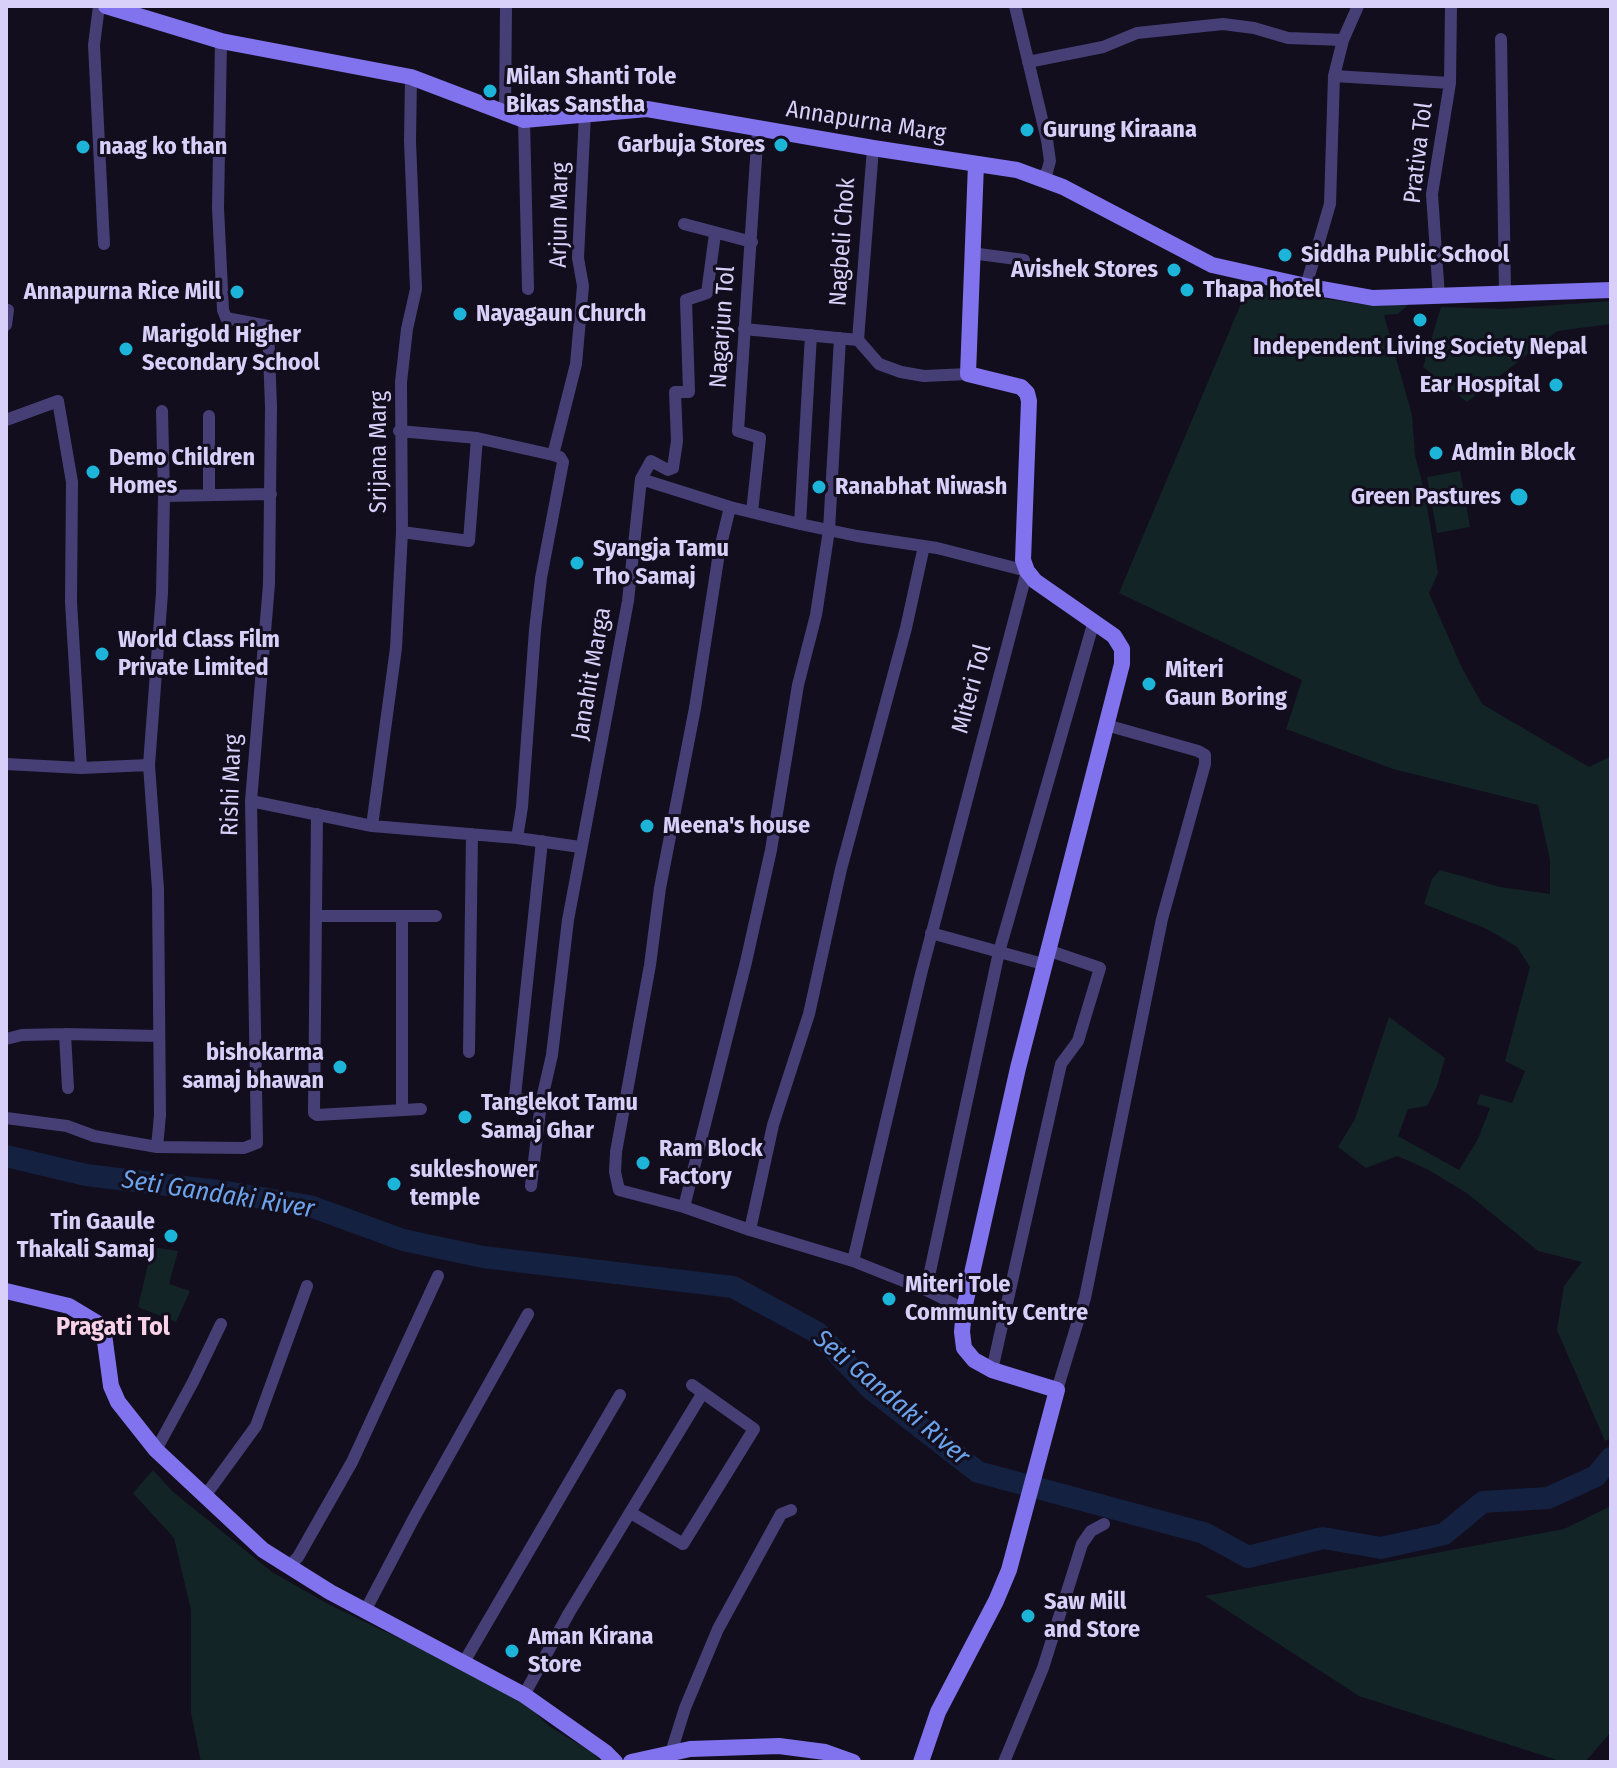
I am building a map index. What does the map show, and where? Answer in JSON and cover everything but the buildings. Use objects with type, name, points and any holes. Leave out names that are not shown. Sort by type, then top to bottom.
[{"type":"main road","name":"Annapurna Marg","points":[[106,6],[221,41],[411,77],[524,120],[647,109],[1017,170],[1041,177],[1212,265],[1306,286],[1373,298],[1611,290]]},
{"type":"main road","points":[[968,374],[976,164]]},
{"type":"main road","name":"Miteri Tol","points":[[968,374],[1021,387],[1029,397],[1023,549],[1027,571]]},
{"type":"main road","points":[[921,1762],[938,1712],[1009,1570],[1057,1390],[992,1370],[974,1360],[964,1348],[964,1309],[1045,957],[1122,664],[1122,649],[1114,636],[1047,589],[1027,571]]},
{"type":"main road","points":[[6,1291],[69,1306],[99,1324],[104,1334],[111,1386],[118,1402],[156,1450],[263,1550],[365,1611],[524,1695],[615,1762]]},
{"type":"main road","points":[[631,1762],[712,1747],[779,1746],[801,1747],[843,1760]]},
{"type":"street","points":[[99,6],[94,45],[104,244]]},
{"type":"street","points":[[505,115],[506,6]]},
{"type":"street","points":[[1015,6],[1050,161],[1047,172],[1041,177]]},
{"type":"street","points":[[1306,286],[1330,204],[1334,76],[1343,40],[1358,6]]},
{"type":"street","points":[[1450,83],[1451,6]]},
{"type":"street","points":[[1028,62],[1103,47],[1137,33],[1223,24],[1254,28],[1288,38],[1343,40]]},
{"type":"street","points":[[1501,39],[1505,294]]},
{"type":"street","name":"Rishi Marg","points":[[157,1147],[244,1148],[255,1145],[257,1078],[251,801],[269,584],[268,326],[226,318],[223,310],[218,208],[221,41]]},
{"type":"street","name":"Prativa Tol","points":[[1334,76],[1450,83],[1432,194],[1439,297]]},
{"type":"street","name":"Srijana Marg","points":[[372,826],[396,648],[402,532],[399,431],[405,342],[416,289],[410,141],[411,77]]},
{"type":"street","name":"Arjun Marg","points":[[553,455],[576,364],[583,286],[578,258],[585,114]]},
{"type":"street","points":[[524,120],[528,289]]},
{"type":"street","name":"Nagarjun Tol","points":[[752,512],[760,438],[738,431],[758,128]]},
{"type":"street","name":"Nagbeli Chok","points":[[858,340],[873,148]]},
{"type":"street","points":[[684,224],[752,242]]},
{"type":"street","points":[[715,234],[707,293],[686,300],[689,394],[675,392],[677,441],[673,468],[668,470],[651,461],[641,479],[730,507],[800,524],[924,546],[1027,571]]},
{"type":"street","points":[[971,253],[1024,260]]},
{"type":"street","points":[[6,325],[8,310]]},
{"type":"street","points":[[744,329],[858,340],[879,364],[901,372],[924,376],[968,374]]},
{"type":"street","points":[[800,524],[811,335]]},
{"type":"street","points":[[684,1207],[768,864],[798,685],[816,615],[829,530],[840,338]]},
{"type":"street","points":[[6,420],[58,401],[72,482],[71,602],[81,768]]},
{"type":"street","points":[[6,1118],[67,1126],[94,1136],[157,1147],[160,1115],[158,889],[149,765],[162,593],[162,411]]},
{"type":"street","points":[[209,416],[209,495]]},
{"type":"street","points":[[399,431],[477,438],[553,455],[563,462],[541,578],[517,838]]},
{"type":"street","points":[[402,532],[469,541],[477,438]]},
{"type":"street","name":"Janahit Marga","points":[[531,1186],[580,847],[628,601],[641,479]]},
{"type":"street","points":[[164,496],[271,494]]},
{"type":"street","points":[[730,507],[719,553],[695,708],[660,888],[650,965],[616,1152],[615,1172],[619,1190],[684,1207],[853,1261],[964,1309]]},
{"type":"street","points":[[750,1230],[773,1125],[809,1014],[841,869],[906,628],[924,546]]},
{"type":"street","name":"Miteri Tol","points":[[853,1261],[931,933],[1027,571]]},
{"type":"street","points":[[926,1290],[999,952],[1094,621]]},
{"type":"street","points":[[1057,1390],[1085,1298],[1162,919],[1205,764],[1205,755],[1198,751],[1106,725]]},
{"type":"street","points":[[6,764],[81,768],[149,765]]},
{"type":"street","points":[[251,801],[372,826],[517,838],[580,847]]},
{"type":"street","points":[[317,814],[314,1113],[421,1109]]},
{"type":"street","points":[[469,1052],[472,834]]},
{"type":"street","points":[[541,1103],[515,1096],[542,841]]},
{"type":"street","points":[[317,916],[436,916]]},
{"type":"street","points":[[402,916],[402,1110]]},
{"type":"street","points":[[931,933],[999,952],[1100,968],[1078,1041],[1061,1064],[992,1370]]},
{"type":"street","points":[[6,1039],[22,1035],[65,1034],[159,1036]]},
{"type":"street","points":[[65,1034],[68,1088]]},
{"type":"street","points":[[288,1567],[298,1557],[352,1462],[438,1276]]},
{"type":"street","points":[[205,1496],[256,1426],[307,1286]]},
{"type":"street","points":[[365,1611],[528,1314]]},
{"type":"street","points":[[156,1450],[221,1324]]},
{"type":"street","points":[[524,1695],[569,1613],[631,1513],[697,1389],[754,1429],[683,1544],[631,1513]]},
{"type":"street","points":[[464,1662],[620,1395]]},
{"type":"street","points":[[670,1757],[685,1708],[718,1629],[781,1514],[791,1510]]},
{"type":"street","points":[[1004,1762],[1043,1668],[1082,1544],[1091,1531],[1104,1524]]},
{"type":"shaded area","points":[[1248,287],[1373,306],[1409,304],[1398,314],[1384,315],[1412,415],[1415,455],[1438,573],[1429,593],[1462,668],[1482,704],[1589,767],[1611,756],[1611,1438],[1605,1441],[1557,1330],[1564,1286],[1582,1262],[1538,1251],[1468,1194],[1427,1169],[1397,1156],[1366,1168],[1338,1147],[1355,1119],[1389,1017],[1445,1058],[1427,1106],[1408,1109],[1398,1136],[1459,1170],[1478,1139],[1490,1108],[1477,1104],[1480,1094],[1512,1103],[1525,1071],[1505,1061],[1530,967],[1517,947],[1487,929],[1424,904],[1432,879],[1440,870],[1500,887],[1550,894],[1550,860],[1538,805],[1393,769],[1286,729],[1302,680],[1119,593]]},
{"type":"shaded area","points":[[1611,301],[1611,324],[1557,331],[1467,402],[1423,367],[1441,307],[1503,309]]},
{"type":"shaded area","points":[[1460,471],[1470,527],[1437,533],[1427,477]]},
{"type":"shaded area","points":[[152,1247],[178,1251],[169,1284],[190,1291],[176,1322],[138,1307]]},
{"type":"shaded area","points":[[153,1470],[172,1491],[272,1572],[328,1604],[504,1689],[549,1726],[602,1762],[201,1762],[191,1713],[191,1610],[174,1538],[133,1493]]},
{"type":"shaded area","points":[[1611,1506],[1611,1732],[1585,1762],[1563,1762],[1359,1696],[1205,1596],[1564,1529]]},
{"type":"waterway","name":"Seti Gandaki River","points":[[6,1156],[86,1175],[310,1206],[403,1240],[483,1257],[733,1287],[818,1333],[870,1388],[978,1472],[1204,1533],[1248,1557],[1323,1538],[1381,1548],[1444,1534],[1483,1502],[1548,1498],[1596,1476],[1611,1458]]},
{"type":"place","name":"Milan Shanti Tole Bikas Sanstha","points":[[490,91]]},
{"type":"place","name":"Gurung Kiraana","points":[[1027,130]]},
{"type":"place","name":"Garbuja Stores","points":[[781,145]]},
{"type":"place","name":"naag ko than","points":[[83,147]]},
{"type":"place","name":"Siddha Public School","points":[[1285,255]]},
{"type":"place","name":"Avishek Stores","points":[[1174,270]]},
{"type":"place","name":"Thapa hotel","points":[[1187,290]]},
{"type":"place","name":"Annapurna Rice Mill","points":[[237,292]]},
{"type":"place","name":"Nayagaun Church","points":[[460,314]]},
{"type":"place","name":"Independent Living Society Nepal","points":[[1420,320]]},
{"type":"place","name":"Marigold Higher Secondary School","points":[[126,349]]},
{"type":"place","name":"Ear Hospital","points":[[1556,385]]},
{"type":"place","name":"Admin Block","points":[[1436,453]]},
{"type":"place","name":"Demo Children Homes","points":[[93,472]]},
{"type":"place","name":"Ranabhat Niwash","points":[[819,487]]},
{"type":"place","name":"Green Pastures","points":[[1519,497]]},
{"type":"place","name":"Syangja Tamu Tho Samaj","points":[[577,563]]},
{"type":"place","name":"World Class Film Private Limited","points":[[102,654]]},
{"type":"place","name":"Miteri Gaun Boring","points":[[1149,684]]},
{"type":"place","name":"Meena's house","points":[[647,826]]},
{"type":"place","name":"bishokarma samaj bhawan","points":[[340,1067]]},
{"type":"place","name":"Tanglekot Tamu Samaj Ghar","points":[[465,1117]]},
{"type":"place","name":"Ram Block Factory","points":[[643,1163]]},
{"type":"place","name":"sukleshower temple","points":[[394,1184]]},
{"type":"place","name":"Tin Gaaule Thakali Samaj","points":[[171,1236]]},
{"type":"place","name":"Miteri Tole Community Centre","points":[[889,1299]]},
{"type":"place","name":"Saw Mill and Store","points":[[1028,1616]]},
{"type":"place","name":"Aman Kirana Store","points":[[512,1651]]},
{"type":"district","name":"Pragati Tol","points":[[113,1328]]}]
